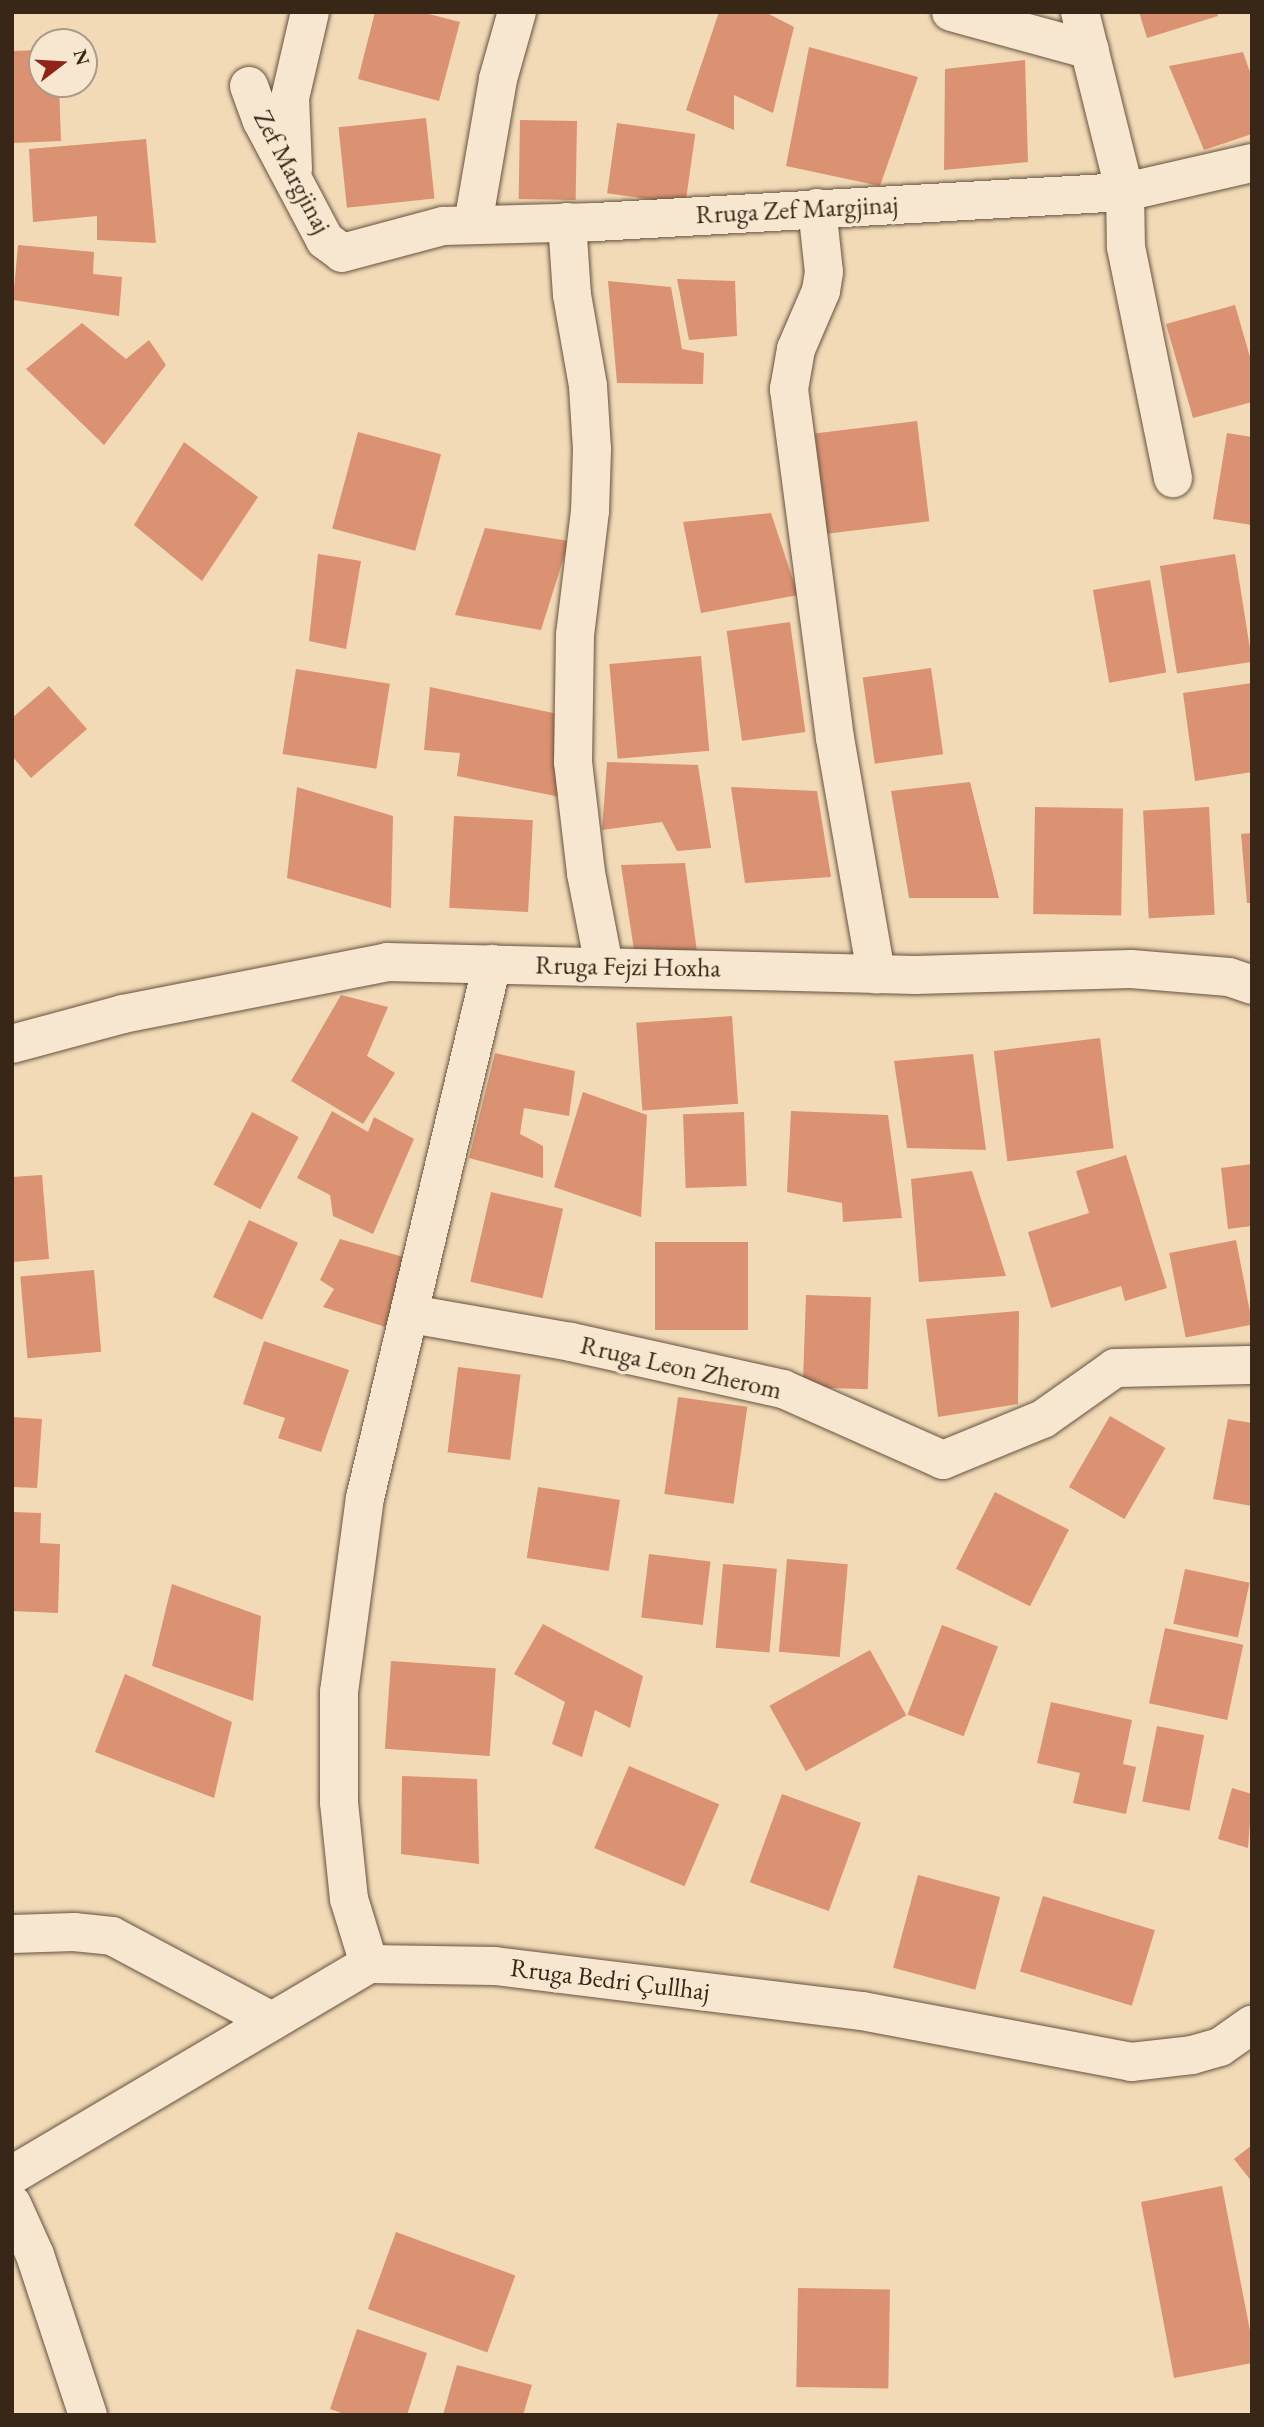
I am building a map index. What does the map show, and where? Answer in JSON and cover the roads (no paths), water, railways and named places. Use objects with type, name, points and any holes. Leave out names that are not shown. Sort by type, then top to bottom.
[{"type":"street","points":[[294,182],[290,98],[310,12]]},
{"type":"street","points":[[473,224],[498,79],[517,12]]},
{"type":"street","points":[[951,12],[1090,50]]},
{"type":"street","points":[[1080,12],[1125,192],[1126,247],[1173,478]]},
{"type":"street","name":"Zef Margjinaj","points":[[250,86],[262,121],[325,240],[342,253]]},
{"type":"street","name":"Rruga Zef Margjinaj","points":[[342,253],[443,226],[567,222],[1125,192],[1252,163]]},
{"type":"street","points":[[817,208],[824,272],[821,291],[796,349],[789,389],[835,738],[876,974]]},
{"type":"street","points":[[567,222],[572,295],[588,386],[592,449],[590,511],[575,635],[573,762],[586,873],[604,966]]},
{"type":"street","name":"Rruga Fejzi Hoxha","points":[[12,1044],[123,1014],[387,962],[876,974],[1131,969],[1229,977],[1252,985]]},
{"type":"street","points":[[12,2175],[369,1964],[349,1899],[339,1802],[339,1692],[365,1498],[411,1314],[492,964]]},
{"type":"street","name":"Rruga Leon Zherom","points":[[411,1314],[571,1342],[783,1389],[943,1460],[1043,1419],[1115,1368],[1252,1365]]},
{"type":"street","points":[[12,1934],[74,1932],[112,1936],[272,2021]]},
{"type":"street","name":"Rruga Bedri Çullhaj","points":[[369,1964],[495,1966],[848,2009],[1131,2062],[1192,2055],[1220,2047],[1252,2025]]},
{"type":"street","points":[[12,2204],[35,2255],[88,2415]]}]
